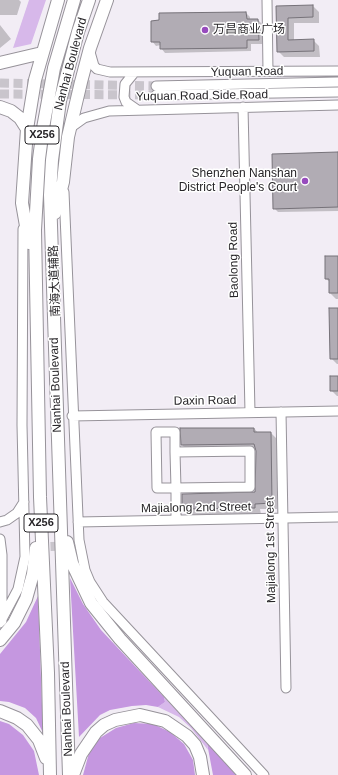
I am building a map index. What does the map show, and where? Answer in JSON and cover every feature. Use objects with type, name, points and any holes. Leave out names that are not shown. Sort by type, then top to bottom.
[{"type":"main road","points":[[35,273],[22,203],[27,129],[43,48],[58,0]]},
{"type":"main road","name":"Nanhai Boulevard","points":[[69,775],[61,496],[51,236],[52,160],[55,129],[67,71],[89,0]]},
{"type":"main road","points":[[51,236],[63,182],[70,128],[90,48],[107,0]]},
{"type":"main road","points":[[0,63],[43,48],[72,5]]},
{"type":"main road","name":"Nanhai Boulevard","points":[[50,774],[48,673],[40,497],[35,273],[36,196],[43,128],[54,68],[72,5]]},
{"type":"main road","points":[[0,107],[11,111],[20,118],[27,129]]},
{"type":"main road","points":[[61,496],[65,531],[72,563],[91,603],[120,639],[245,775]]},
{"type":"main road","points":[[0,640],[14,623],[28,593],[35,562],[40,497]]},
{"type":"main road","points":[[0,711],[17,718],[34,733],[43,748],[50,774]]},
{"type":"main road","points":[[73,775],[80,754],[96,732],[104,725],[115,720],[140,715],[165,721],[187,736],[195,745],[200,757],[203,775]]},
{"type":"street","points":[[266,0],[268,71]]},
{"type":"street","name":"Yuquan Road Side Road","points":[[90,48],[91,60],[98,69],[110,72],[134,73],[338,70]]},
{"type":"street","points":[[134,73],[126,84],[124,97],[126,102],[136,109]]},
{"type":"street","name":"Yuquan Road","points":[[156,86],[338,82]]},
{"type":"street","name":"Yuquan Road","points":[[156,95],[338,92]]},
{"type":"street","name":"Yuquan Road Side Road","points":[[70,128],[93,115],[110,111],[136,109],[338,105]]},
{"type":"street","name":"Baolong Road","points":[[243,107],[250,412]]},
{"type":"street","name":"南海大道辅路","points":[[63,182],[72,416],[78,522],[76,546],[87,576],[102,602],[264,775]]},
{"type":"street","points":[[1,622],[13,601],[20,584],[28,547],[24,523],[22,203]]},
{"type":"street","name":"Daxin Road","points":[[72,416],[338,411]]},
{"type":"street","name":"Majialong 1st Street","points":[[281,412],[286,688]]},
{"type":"street","points":[[175,452],[250,451],[250,487],[176,488],[157,488],[156,432],[175,432],[175,452],[176,488],[176,520]]},
{"type":"street","points":[[0,522],[7,520],[17,513],[24,502]]},
{"type":"street","name":"Majialong 2nd Street","points":[[78,522],[338,517]]},
{"type":"street","points":[[0,539],[1,622]]},
{"type":"shaded area","points":[[29,0],[46,0],[31,44],[13,48]]},
{"type":"shaded area","points":[[70,578],[83,604],[101,630],[164,697],[165,702],[158,707],[146,705],[110,710],[100,715],[79,737]]},
{"type":"shaded area","points":[[38,596],[43,733],[36,718],[25,708],[9,702],[0,701],[0,654],[26,622]]},
{"type":"shaded area","points":[[164,697],[207,743],[208,750],[191,728],[179,717],[158,707],[165,702]]},
{"type":"shaded area","points":[[0,721],[9,724],[23,735],[34,751],[39,775],[0,775]]},
{"type":"shaded area","points":[[134,723],[153,724],[170,732],[184,744],[193,760],[195,775],[83,775],[89,753],[100,738],[116,728]]},
{"type":"shaded area","points":[[207,743],[236,775],[213,775]]},
{"type":"building","points":[[313,5],[313,17],[288,18],[288,40],[314,39],[314,51],[277,52],[276,6]]},
{"type":"building","name":"万昌商业广场","points":[[246,12],[247,19],[258,19],[259,40],[247,40],[247,48],[160,49],[160,42],[151,42],[151,21],[159,20],[159,13]]},
{"type":"building","name":"Shenzhen Nanshan District People's Court","points":[[338,152],[338,207],[273,209],[272,154]]},
{"type":"building","points":[[325,256],[338,256],[338,293],[329,293],[329,279],[325,279]]},
{"type":"building","points":[[329,308],[338,308],[338,359],[330,359]]},
{"type":"building","points":[[330,376],[338,376],[338,391],[330,391]]},
{"type":"building","points":[[180,428],[254,428],[254,432],[271,432],[272,503],[255,504],[255,508],[182,509],[182,494],[255,492],[256,451],[254,444],[181,445]]},
{"type":"tunnel","points":[[0,83],[156,86]]},
{"type":"tunnel","points":[[0,94],[156,95]]},
{"type":"tunnel","points":[[37,547],[68,546]]},
{"type":"place","name":"万昌商业广场","points":[[205,30]]},
{"type":"place","name":"Shenzhen Nanshan District People's Court","points":[[305,181]]}]
